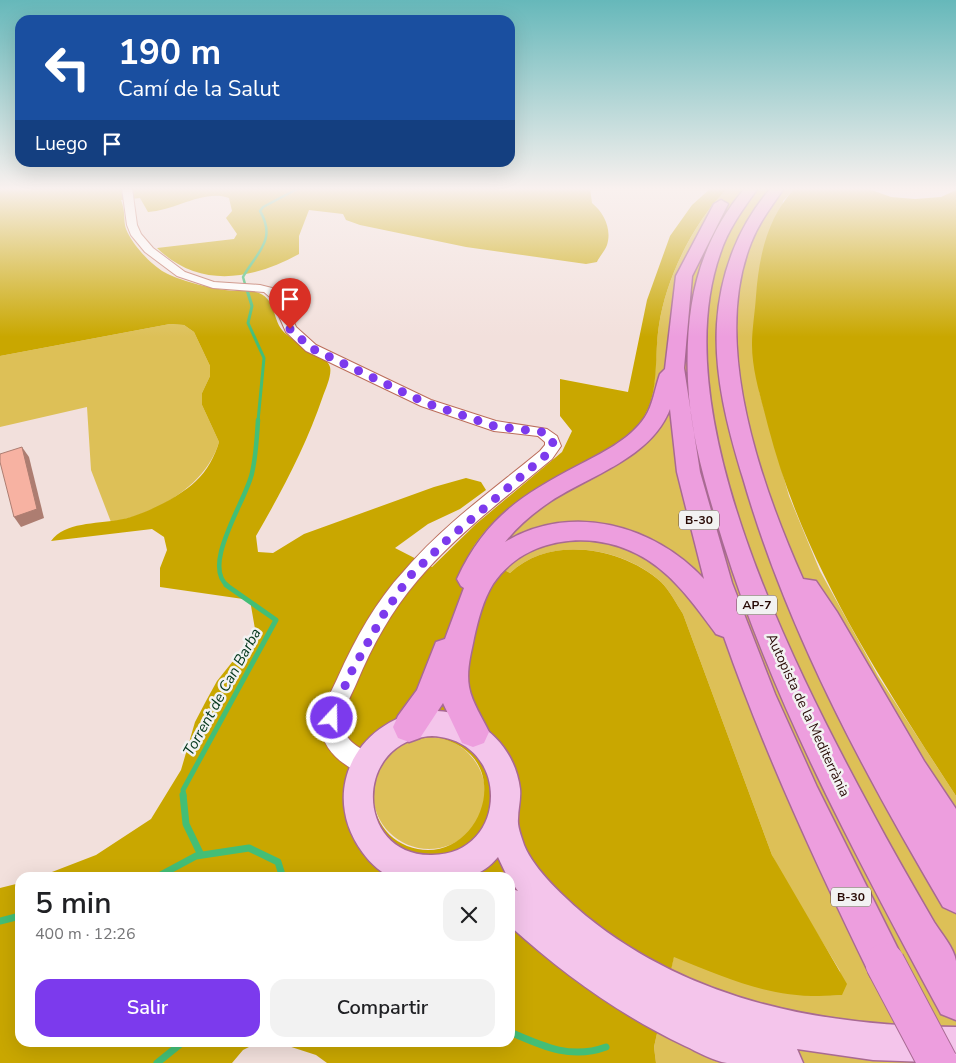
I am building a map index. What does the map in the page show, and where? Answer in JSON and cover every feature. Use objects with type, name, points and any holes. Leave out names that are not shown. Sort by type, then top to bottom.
[{"type":"highway","name":"B-30","points":[[697,238],[690,257],[678,310],[675,363],[678,411],[689,481],[705,546],[742,647],[788,759],[884,963],[938,1063]]},
{"type":"highway","name":"Autopista de la Mediterrània","points":[[718,238],[708,262],[698,323],[698,384],[715,472],[759,610],[795,691],[866,837],[956,999]]},
{"type":"highway","name":"AP-7","points":[[746,238],[738,260],[727,306],[726,336],[735,412],[757,491],[790,583],[824,657],[956,894]]},
{"type":"highway","points":[[409,727],[430,698],[471,576],[485,550],[500,530],[529,505],[555,488],[619,454],[641,435],[653,422],[661,405],[675,363]]},
{"type":"highway","points":[[473,732],[459,703],[453,677],[454,661],[470,605],[490,570],[502,557],[528,542],[548,535],[574,530],[609,534],[645,546],[685,576],[704,595],[742,647]]},
{"type":"highway","points":[[776,543],[827,620],[912,773],[956,841]]},
{"type":"main road","points":[[434,872],[414,870],[398,865],[384,856],[372,844],[364,829],[359,813],[359,788],[367,765],[384,742],[409,727],[422,723],[442,722],[461,726],[473,732],[494,754],[501,768],[506,800],[502,818],[494,834],[482,849],[457,872]]},
{"type":"main road","points":[[502,818],[508,843],[521,870],[562,917],[602,946],[658,980],[740,1016],[791,1030],[854,1040],[906,1045],[956,1045]]},
{"type":"main road","points":[[515,908],[566,954],[598,978],[634,1000],[688,1029],[735,1048],[785,1063]]},
{"type":"street","points":[[138,238],[149,250],[182,274],[213,285],[268,290],[276,296],[290,329],[311,348],[426,403],[494,426],[542,432],[552,440],[553,446],[546,455],[419,565],[385,612],[349,676],[332,718],[332,731],[338,743],[346,753],[367,765]]},
{"type":"shaded area","points":[[0,238],[131,238],[147,259],[170,275],[229,291],[252,291],[262,295],[270,303],[282,330],[328,362],[330,374],[309,433],[284,485],[256,536],[258,552],[273,553],[304,534],[434,487],[466,478],[481,482],[486,490],[460,509],[428,524],[395,548],[432,567],[476,524],[562,452],[572,431],[560,416],[560,379],[628,392],[647,300],[669,238],[690,238],[675,270],[663,307],[659,325],[654,384],[649,407],[644,417],[631,432],[615,444],[513,505],[497,518],[470,552],[510,573],[526,561],[545,553],[565,550],[586,550],[627,560],[661,582],[683,614],[772,855],[847,984],[842,995],[796,995],[776,992],[736,981],[674,957],[654,1047],[656,1063],[327,1063],[316,1055],[291,1047],[515,1047],[515,872],[52,872],[96,855],[151,819],[181,770],[195,722],[206,701],[217,681],[245,646],[255,629],[250,600],[160,587],[160,568],[167,550],[164,537],[152,529],[51,541],[64,530],[73,527],[127,518],[159,505],[189,487],[200,477],[213,458],[219,442],[202,405],[202,393],[210,376],[210,366],[194,332],[184,325],[170,324],[0,356]],"holes":[[[435,737],[462,748],[478,765],[484,786],[481,808],[471,828],[454,843],[433,850],[407,846],[393,838],[383,827],[378,818],[373,798],[376,777],[386,759],[402,745],[422,738]]]},
{"type":"shaded area","points":[[299,238],[299,254],[263,270],[226,276],[208,275],[190,270],[173,261],[157,248],[234,239]]},
{"type":"shaded area","points":[[421,238],[608,238],[607,245],[597,262],[586,264],[466,247]]},
{"type":"shaded area","points":[[690,238],[778,238],[759,391],[789,496],[820,571],[878,676],[956,796],[956,1063],[656,1063],[654,1047],[674,956],[756,986],[777,991],[820,996],[842,995],[840,971],[784,879],[772,855],[683,614],[661,582],[627,560],[586,550],[565,550],[545,553],[526,561],[510,573],[469,552],[487,528],[503,512],[523,497],[602,454],[620,442],[635,430],[644,418],[652,396],[659,325],[663,307],[668,288]]},
{"type":"shaded area","points":[[766,238],[956,238],[956,796],[899,708],[847,619],[823,573],[783,477],[768,426],[752,355],[757,281]]},
{"type":"shaded area","points":[[170,324],[184,325],[194,332],[210,366],[210,376],[202,393],[202,405],[219,442],[203,472],[177,496],[145,513],[111,522],[91,470],[87,407],[0,427],[0,356]]},
{"type":"shaded area","points":[[429,737],[450,741],[468,754],[481,772],[485,793],[481,814],[468,832],[450,845],[429,849],[408,845],[390,832],[377,814],[373,793],[377,772],[390,754],[408,741]]},
{"type":"shaded area","points":[[15,884],[15,1047],[249,1047],[243,1050],[232,1063],[0,1063],[0,888]]},
{"type":"building","points":[[22,447],[37,509],[14,517],[0,462],[0,454]]},
{"type":"waterway","name":"Torrent de Can Barba","points":[[247,291],[243,277],[259,253],[266,238]]},
{"type":"waterway","name":"Torrent de Can Barba","points":[[247,290],[252,306],[248,323],[264,358],[258,421]]},
{"type":"waterway","name":"Torrent de Can Barba","points":[[228,586],[221,576],[219,564],[222,548],[252,473],[258,420]]},
{"type":"waterway","name":"Torrent de Can Barba","points":[[184,796],[183,790],[276,620],[226,585]]},
{"type":"waterway","name":"Torrent de Can Barba","points":[[183,795],[186,824],[201,855]]},
{"type":"waterway","points":[[166,872],[196,856],[249,848],[278,862],[281,872]]},
{"type":"waterway","points":[[0,921],[15,917]]},
{"type":"waterway","points":[[515,1034],[557,1050],[569,1052],[593,1051],[606,1047]]},
{"type":"waterway","points":[[157,1063],[177,1047]]},
{"type":"route","points":[[290,329],[311,348],[426,403],[459,416],[494,426],[542,432],[548,435],[553,443],[553,446],[546,455],[419,565],[410,576],[385,612],[349,676],[332,718]]}]
